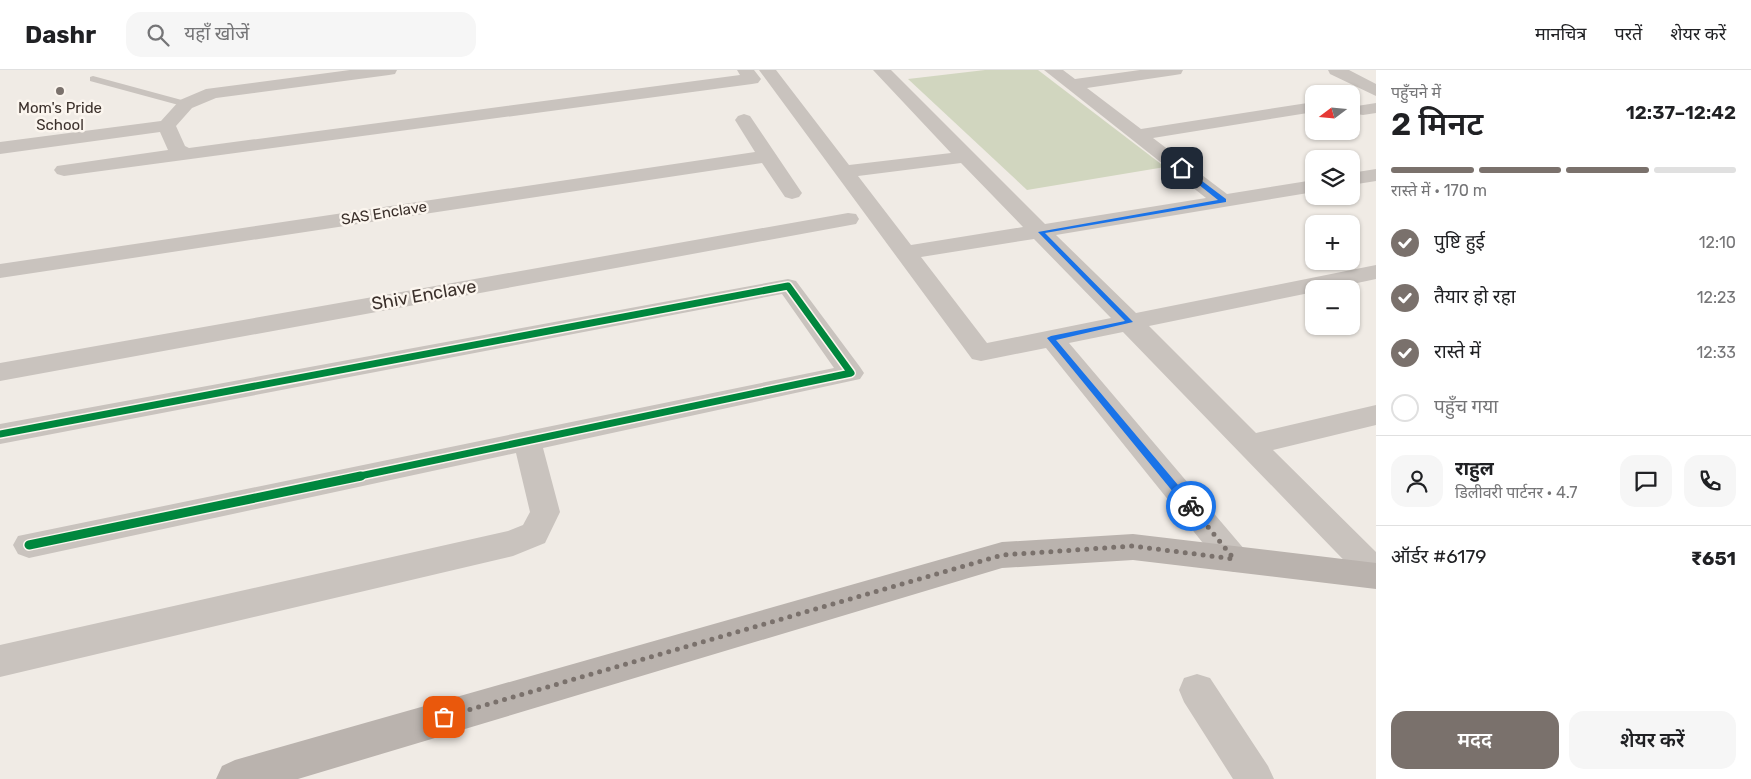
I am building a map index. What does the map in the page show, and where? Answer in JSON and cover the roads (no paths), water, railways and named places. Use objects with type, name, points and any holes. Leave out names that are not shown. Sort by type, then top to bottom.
[{"type":"street","points":[[0,148],[168,126],[186,104],[212,93],[389,70]]},
{"type":"street","points":[[64,170],[752,79],[745,70]]},
{"type":"street","points":[[766,70],[981,353],[1376,272]]},
{"type":"street","points":[[881,70],[1376,574]]},
{"type":"street","points":[[1052,70],[1140,135],[1223,201]]},
{"type":"street","points":[[1072,85],[1175,70]]},
{"type":"street","points":[[1336,70],[1376,91]]},
{"type":"street","points":[[1140,135],[1305,108]]},
{"type":"street","points":[[744,120],[792,193]]},
{"type":"street","points":[[168,126],[177,150],[189,154]]},
{"type":"street","name":"SAS Enclave","points":[[0,271],[767,156]]},
{"type":"street","points":[[843,172],[966,157]]},
{"type":"street","points":[[1360,178],[1376,175]]},
{"type":"street","points":[[906,253],[1305,187]]},
{"type":"street","name":"Shiv Enclave","points":[[0,372],[848,219]]},
{"type":"street","points":[[0,434],[788,286],[850,373],[29,545]]},
{"type":"street","points":[[1051,338],[1234,559]]},
{"type":"street","points":[[1251,445],[1376,415]]},
{"type":"street","points":[[0,661],[513,543],[534,534],[545,512],[527,441]]},
{"type":"street","points":[[235,779],[1002,555],[1133,546],[1376,574]]},
{"type":"street","points":[[1197,690],[1255,779]]},
{"type":"lane","points":[[93,79],[186,104]]},
{"type":"place","name":"Mom's Pride School","points":[[60,91]]}]
